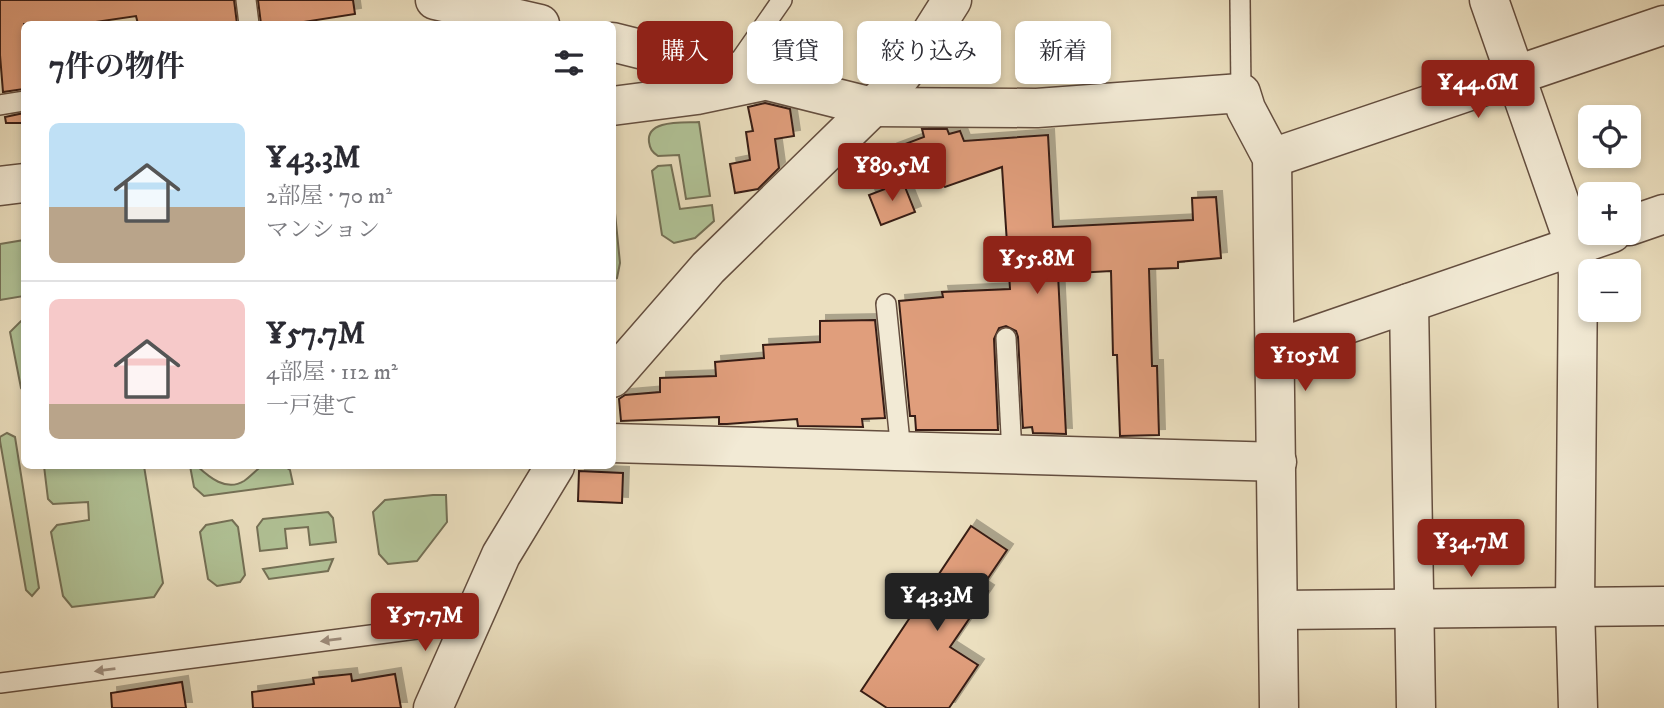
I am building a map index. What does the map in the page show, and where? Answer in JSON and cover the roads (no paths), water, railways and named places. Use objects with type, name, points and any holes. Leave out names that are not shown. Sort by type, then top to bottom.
[{"type":"street","points":[[435,0],[527,21]]},
{"type":"street","points":[[616,373],[708,268],[889,91],[916,57],[952,0]]},
{"type":"street","points":[[1489,0],[1575,246],[1578,274],[1575,607],[1578,708]]},
{"type":"street","points":[[1272,158],[1664,25]]},
{"type":"street","points":[[616,43],[637,50]]},
{"type":"street","points":[[733,79],[872,107],[1038,107],[1241,93],[1246,109],[1272,158],[1279,708]]},
{"type":"street","points":[[616,105],[696,84]]},
{"type":"street","points":[[0,186],[21,183]]},
{"type":"street","points":[[1641,222],[1664,214]]},
{"type":"street","points":[[1275,349],[1578,245]]},
{"type":"street","points":[[1409,303],[1416,708]]},
{"type":"street","points":[[616,443],[1277,462]]},
{"type":"street","points":[[433,708],[501,555],[553,469]]},
{"type":"street","points":[[1279,610],[1664,606]]},
{"type":"lane","points":[[246,0],[249,21]]},
{"type":"lane","points":[[733,64],[782,0]]},
{"type":"lane","points":[[1240,0],[1241,93]]},
{"type":"lane","points":[[0,105],[21,102]]},
{"type":"lane","points":[[886,304],[901,452]]},
{"type":"lane","points":[[1006,338],[1012,454]]},
{"type":"lane","points":[[0,683],[471,622]]}]
